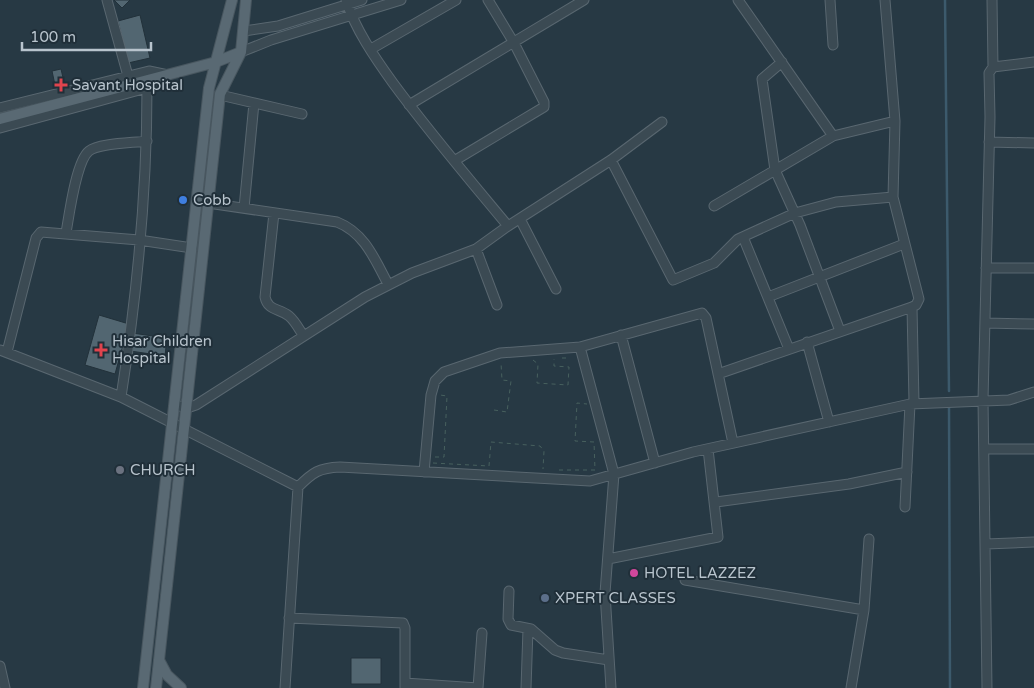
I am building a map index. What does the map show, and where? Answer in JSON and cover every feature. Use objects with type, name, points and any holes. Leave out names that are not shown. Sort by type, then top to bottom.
[{"type":"main road","points":[[143,688],[209,88],[232,0]]},
{"type":"main road","points":[[156,688],[220,95],[241,52],[246,0]]},
{"type":"main road","points":[[0,119],[216,62],[241,52]]},
{"type":"main road","points":[[159,659],[167,675],[181,688]]},
{"type":"street","points":[[107,0],[128,76]]},
{"type":"street","points":[[244,31],[278,26],[346,2],[362,0]]},
{"type":"street","points":[[241,52],[401,0]]},
{"type":"street","points":[[371,49],[456,0]]},
{"type":"street","points":[[454,161],[544,107],[544,102],[514,42],[488,0]]},
{"type":"street","points":[[738,0],[833,136]]},
{"type":"street","points":[[830,0],[834,45]]},
{"type":"street","points":[[718,374],[840,330],[912,307],[919,301],[892,196],[895,120],[886,0]]},
{"type":"street","points":[[987,688],[983,400],[990,142],[989,73],[993,66],[992,0]]},
{"type":"street","points":[[410,105],[579,1]]},
{"type":"street","points":[[346,2],[371,49],[410,105],[508,226]]},
{"type":"street","points":[[782,62],[764,75],[762,82],[774,170],[795,213],[840,330]]},
{"type":"street","points":[[993,66],[1034,62]]},
{"type":"street","points":[[0,108],[149,71],[168,74]]},
{"type":"street","points":[[0,128],[147,88],[160,83],[168,74]]},
{"type":"street","points":[[122,397],[132,324],[139,240],[146,141],[147,88]]},
{"type":"street","points":[[220,95],[302,114]]},
{"type":"street","points":[[244,208],[254,103]]},
{"type":"street","points":[[714,206],[833,136],[895,120]]},
{"type":"street","points":[[175,405],[187,408],[196,405],[304,335],[388,284],[476,249],[610,160],[662,122]]},
{"type":"street","points":[[66,233],[81,162],[89,150],[98,147],[146,141]]},
{"type":"street","points":[[990,142],[1034,143]]},
{"type":"street","points":[[610,160],[673,280],[714,264],[743,236],[795,213],[836,202],[892,196]]},
{"type":"street","points":[[208,203],[337,222],[348,226],[358,233],[367,245],[388,284]]},
{"type":"street","points":[[274,213],[266,303],[270,308],[288,316],[304,335]]},
{"type":"street","points":[[520,219],[556,289]]},
{"type":"street","points":[[192,248],[139,240],[66,233],[45,232],[38,234],[4,351],[122,397],[172,424],[298,486]]},
{"type":"street","points":[[743,236],[789,349]]},
{"type":"street","points":[[768,297],[904,244]]},
{"type":"street","points":[[476,249],[497,305]]},
{"type":"street","points":[[986,268],[1034,268]]},
{"type":"street","points":[[905,507],[912,403],[912,307]]},
{"type":"street","points":[[424,472],[431,395],[435,381],[444,372],[500,353],[580,347],[702,312],[706,318],[733,443]]},
{"type":"street","points":[[985,324],[1034,324]]},
{"type":"street","points":[[620,335],[655,463]]},
{"type":"street","points":[[807,342],[829,422]]},
{"type":"street","points":[[580,347],[614,474],[605,592],[611,688]]},
{"type":"street","points":[[285,688],[298,486],[310,475],[322,468],[340,467],[576,481],[599,479],[708,449],[912,403],[1009,400],[1034,392]]},
{"type":"street","points":[[608,558],[716,538],[719,533],[708,449]]},
{"type":"street","points":[[984,449],[1034,449]]},
{"type":"street","points":[[716,502],[828,488],[907,472]]},
{"type":"street","points":[[851,688],[864,610],[869,539]]},
{"type":"street","points":[[986,544],[1034,542]]},
{"type":"street","points":[[685,580],[864,610]]},
{"type":"street","points":[[509,591],[509,623],[514,627],[528,629],[539,635],[555,650],[563,653],[609,660]]},
{"type":"street","points":[[289,618],[403,623],[405,628],[405,686],[478,688],[482,633]]},
{"type":"street","points":[[526,688],[528,629]]},
{"type":"street","points":[[0,666],[5,688]]},
{"type":"path","points":[[530,357],[538,364],[537,383],[568,385],[569,367],[554,366],[553,362],[554,358],[568,358]]},
{"type":"path","points":[[494,410],[507,412],[511,382],[502,380],[501,362]]},
{"type":"path","points":[[436,394],[447,396],[444,457],[432,457],[432,463],[489,466],[491,442],[540,446],[544,451],[543,470]]},
{"type":"path","points":[[552,470],[595,470],[594,442],[575,441],[576,403],[595,404]]},
{"type":"building","points":[[114,0],[130,0],[122,8]]},
{"type":"building","points":[[140,15],[150,58],[128,63],[118,21]]},
{"type":"building","points":[[61,69],[64,82],[55,85],[52,71]]},
{"type":"building","points":[[99,315],[129,324],[115,374],[85,365]]},
{"type":"building","points":[[132,333],[167,338],[165,356],[130,351]]},
{"type":"building","points":[[351,658],[381,658],[381,684],[351,684]]},
{"type":"waterway","points":[[945,0],[949,391]]},
{"type":"waterway","points":[[949,405],[950,688]]},
{"type":"place","name":"Savant Hospital","points":[[61,85]]},
{"type":"place","name":"Cobb","points":[[183,200]]},
{"type":"place","name":"Hisar Children Hospital","points":[[101,350]]},
{"type":"place","name":"CHURCH","points":[[120,470]]},
{"type":"place","name":"HOTEL LAZZEZ","points":[[634,573]]},
{"type":"place","name":"XPERT CLASSES","points":[[545,598]]}]
